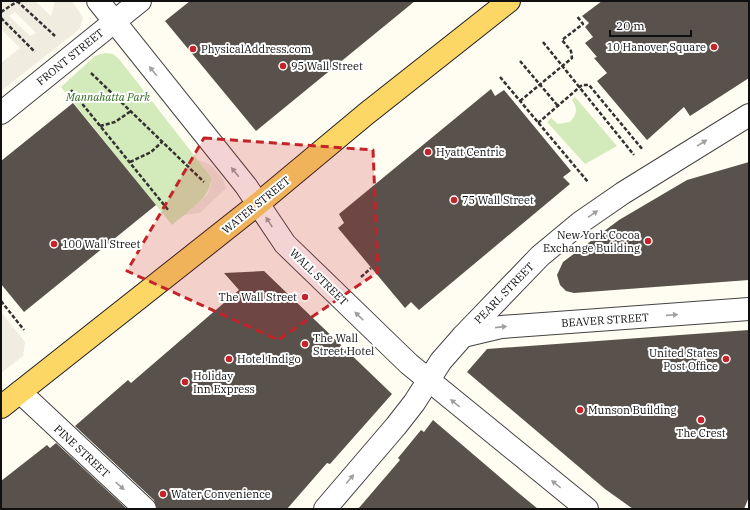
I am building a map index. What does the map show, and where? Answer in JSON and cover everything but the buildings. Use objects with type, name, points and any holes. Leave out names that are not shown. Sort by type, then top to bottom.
[{"type":"main road","name":"WATER STREET","points":[[1,407],[258,204],[366,114],[509,1]]},
{"type":"street","name":"WALL STREET","points":[[98,1],[237,175],[285,244],[409,364],[587,509]]},
{"type":"street","name":"FRONT STREET","points":[[1,113],[140,1]]},
{"type":"street","name":"PEARL STREET","points":[[325,509],[396,426],[441,361],[540,256],[581,222],[656,172],[749,115]]},
{"type":"street","name":"BEAVER STREET","points":[[463,336],[478,331],[505,327],[749,309]]},
{"type":"street","name":"PINE STREET","points":[[20,392],[145,509]]},
{"type":"path","points":[[1,12],[18,1],[55,36]]},
{"type":"path","points":[[520,101],[572,58],[572,54],[562,40],[582,24],[576,16]]},
{"type":"path","points":[[1,18],[35,52]]},
{"type":"path","points":[[543,42],[634,155]]},
{"type":"path","points":[[520,61],[558,106]]},
{"type":"path","points":[[91,73],[204,182]]},
{"type":"path","points":[[500,77],[588,182]]},
{"type":"path","points":[[538,122],[579,88],[585,84],[589,85],[643,150]]},
{"type":"path","points":[[71,90],[169,211]]},
{"type":"path","points":[[100,126],[115,122],[131,111]]},
{"type":"path","points":[[130,162],[151,152],[162,142]]},
{"type":"path","points":[[361,277],[371,268]]},
{"type":"path","points":[[1,301],[24,330]]},
{"type":"highlighted area","points":[[204,138],[373,150],[378,272],[278,340],[127,271]]},
{"type":"green space","name":"Mannahatta Park","points":[[105,53],[113,54],[119,59],[211,177],[210,185],[203,198],[198,204],[172,225],[61,87],[95,56]]},
{"type":"green space","points":[[575,97],[617,146],[585,164],[547,122],[551,118],[558,124],[570,122],[576,111],[572,100]]},
{"type":"shaded area","points":[[4,1],[35,1],[51,16],[55,1],[72,1],[83,18],[80,28],[76,32],[1,91],[1,63],[20,48],[1,29],[1,3]],"holes":[[[15,12],[36,33],[30,36],[9,16]]]},
{"type":"shaded area","points":[[198,160],[211,165],[223,179],[226,188],[200,213],[184,215],[207,195],[211,186],[211,177]]},
{"type":"shaded area","points":[[1,312],[25,342],[23,356],[1,373]]},
{"type":"place","name":"10 Hanover Square","points":[[714,47]]},
{"type":"place","name":"PhysicalAddress.com","points":[[193,49]]},
{"type":"place","name":"95 Wall Street","points":[[283,66]]},
{"type":"place","name":"Hyatt Centric","points":[[428,152]]},
{"type":"place","name":"75 Wall Street","points":[[454,200]]},
{"type":"place","name":"New York Cocoa Exchange Building","points":[[648,241]]},
{"type":"place","name":"100 Wall Street","points":[[54,244]]},
{"type":"place","name":"The Wall Street","points":[[305,297]]},
{"type":"place","name":"The Wall Street Hotel","points":[[305,344]]},
{"type":"place","name":"Hotel Indigo","points":[[229,359]]},
{"type":"place","name":"United States Post Office","points":[[726,359]]},
{"type":"place","name":"Holiday Inn Express","points":[[185,382]]},
{"type":"place","name":"Munson Building","points":[[580,410]]},
{"type":"place","name":"The Crest","points":[[701,420]]},
{"type":"place","name":"Water Convenience","points":[[163,494]]}]
